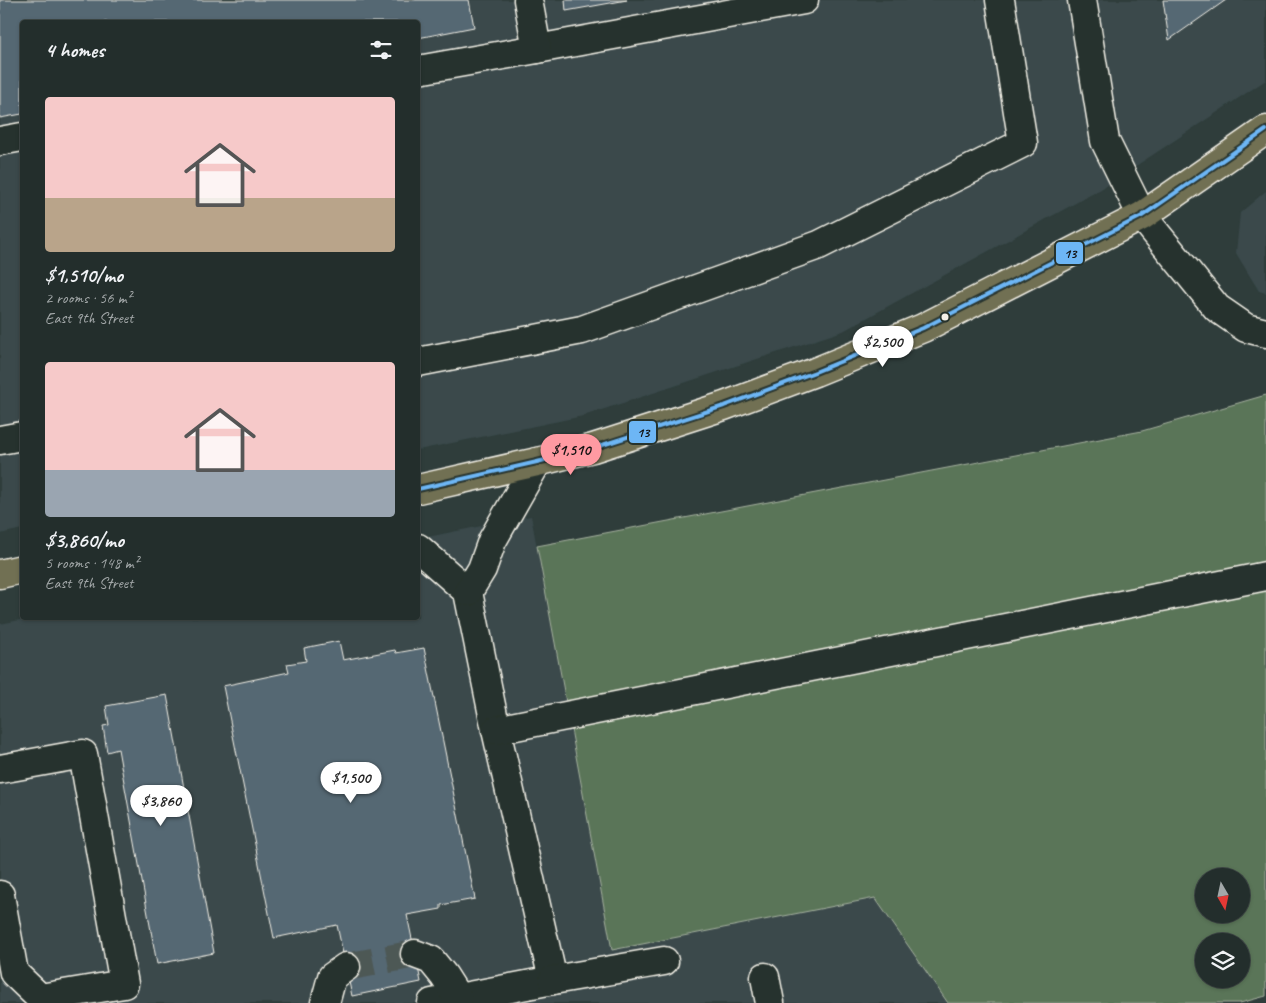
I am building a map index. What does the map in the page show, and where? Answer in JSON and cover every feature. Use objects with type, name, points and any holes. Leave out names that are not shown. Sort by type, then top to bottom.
[{"type":"main road","points":[[420,489],[594,448],[724,406],[923,328],[1142,216],[1266,130]]},
{"type":"main road","points":[[0,574],[20,569]]},
{"type":"street","points":[[528,0],[537,49]]},
{"type":"street","points":[[420,70],[804,0]]},
{"type":"street","points":[[420,362],[582,330],[819,245],[1023,143],[1000,0]]},
{"type":"street","points":[[1082,0],[1104,141],[1142,216],[1217,308],[1246,328],[1266,333]]},
{"type":"street","points":[[0,141],[20,137]]},
{"type":"street","points":[[0,440],[20,436]]},
{"type":"street","points":[[468,592],[482,569],[492,541],[537,462]]},
{"type":"street","points":[[420,550],[468,592],[496,730],[552,980]]},
{"type":"street","points":[[496,730],[1266,576]]},
{"type":"street","points":[[0,769],[83,754],[124,984],[40,998],[7,974],[0,895]]},
{"type":"street","points":[[415,954],[431,960],[458,998]]},
{"type":"street","points":[[432,1003],[664,961]]},
{"type":"street","points":[[324,1003],[332,977],[346,967]]},
{"type":"shaded area","points":[[0,0],[1266,0],[1266,80],[1101,189],[843,331],[583,416],[420,450],[420,20],[20,20],[20,529],[0,534]]},
{"type":"shaded area","points":[[1266,191],[1266,293],[1259,291],[1236,253],[1240,213]]},
{"type":"shaded area","points":[[531,516],[612,950],[875,897],[948,1003],[0,1003],[0,624],[20,620],[420,620],[420,539]]},
{"type":"green space","points":[[1266,395],[1266,996],[1240,1003],[948,1003],[875,898],[612,950],[537,546],[1142,431]]},
{"type":"building","points":[[0,0],[469,0],[474,27],[420,38],[420,20],[20,20],[20,114],[0,118]]},
{"type":"building","points":[[565,0],[627,0],[566,11]]},
{"type":"building","points":[[1163,0],[1226,0],[1169,40]]},
{"type":"building","points":[[339,641],[343,660],[395,650],[396,653],[424,648],[475,899],[441,905],[441,909],[407,915],[421,982],[352,996],[337,925],[274,938],[223,686],[289,672],[287,664],[306,661],[304,648]]},
{"type":"building","points":[[167,695],[214,953],[157,964],[118,749],[107,752],[103,726],[109,725],[106,706]]},
{"type":"tunnel","points":[[346,967],[415,954]]},
{"type":"transit line","name":"13","points":[[420,489],[593,448],[724,406],[815,372],[923,328],[1142,216],[1266,130]]}]
